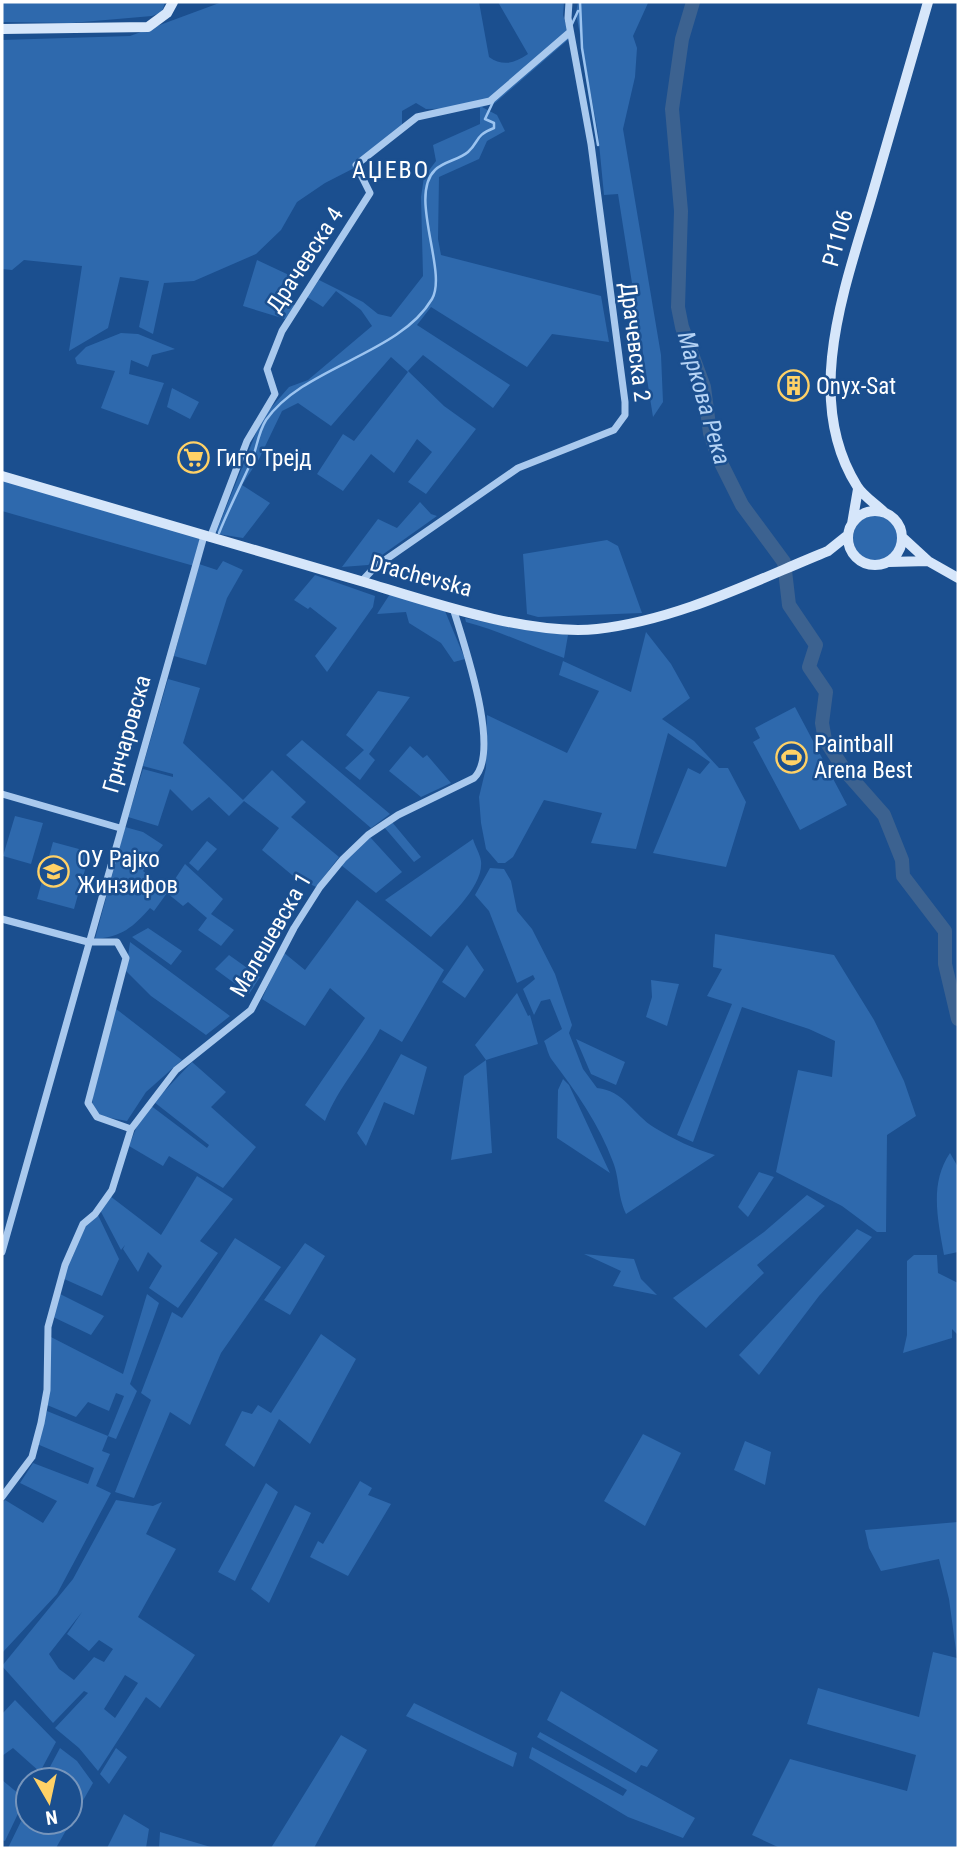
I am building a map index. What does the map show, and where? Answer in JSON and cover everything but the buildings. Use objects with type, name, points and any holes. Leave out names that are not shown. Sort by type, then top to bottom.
[{"type":"main road","points":[[2,29],[148,27],[167,13],[173,2]]},
{"type":"main road","name":"P1106","points":[[858,489],[839,441],[834,415],[831,389],[835,337],[850,274],[928,2]]},
{"type":"main road","name":"Drachevska","points":[[2,478],[361,582],[453,607],[543,626],[596,629],[652,618],[724,593],[828,551],[850,530]]},
{"type":"main road","points":[[858,489],[898,522],[903,538],[928,561],[958,578]]},
{"type":"main road","points":[[858,489],[850,530],[853,554],[870,565],[928,561]]},
{"type":"main road","points":[[850,530],[868,512],[884,512]]},
{"type":"main road","points":[[890,562],[898,554],[903,538]]},
{"type":"main road","name":"Drachevska","points":[[828,551],[853,554]]},
{"type":"street","name":"Драчевска 2","points":[[361,582],[375,567],[479,492],[518,468],[614,430],[625,415],[591,144],[570,32],[569,2]]},
{"type":"street","name":"Драчевска 4","points":[[207,537],[247,441],[275,394],[267,369],[282,331],[370,193],[356,165],[418,117],[496,98],[570,32]]},
{"type":"street","name":"Грнчаровска","points":[[2,1252],[120,828],[207,537]]},
{"type":"street","name":"Малешевска 1","points":[[2,1497],[32,1457],[47,1390],[48,1326],[65,1265],[83,1224],[99,1209],[111,1190],[131,1129],[176,1070],[251,1010],[294,928],[320,887],[343,859],[368,835],[398,815],[478,775],[484,728],[453,607]]},
{"type":"street","points":[[2,794],[120,828]]},
{"type":"street","points":[[2,919],[88,942],[117,942],[126,958],[89,1107],[97,1117],[131,1129]]},
{"type":"shaded area","points":[[2,2],[165,2],[162,12],[152,16],[71,23],[2,22]]},
{"type":"shaded area","points":[[222,2],[479,2],[489,57],[504,63],[514,62],[528,54],[498,2],[564,2],[563,15],[570,38],[495,103],[482,107],[497,115],[505,131],[487,141],[479,159],[439,177],[438,239],[441,255],[601,296],[609,342],[552,334],[527,367],[431,307],[417,325],[510,385],[493,408],[423,355],[408,371],[444,406],[476,429],[426,494],[408,482],[432,452],[417,439],[394,473],[371,454],[343,491],[317,474],[343,434],[354,441],[408,372],[391,357],[331,426],[298,403],[282,411],[259,459],[242,485],[270,503],[243,538],[218,534],[217,530],[262,418],[289,387],[308,380],[372,326],[361,310],[336,291],[323,307],[307,297],[319,280],[363,302],[378,314],[391,317],[423,276],[421,197],[424,177],[436,161],[433,145],[480,124],[480,108],[426,109],[416,103],[402,111],[402,126],[364,163],[325,183],[297,202],[281,230],[256,254],[194,281],[164,283],[153,334],[139,327],[149,281],[120,277],[108,328],[69,351],[82,266],[24,260],[12,270],[2,269],[2,40],[130,36]]},
{"type":"shaded area","points":[[578,2],[648,3],[633,36],[637,48],[635,77],[623,129],[661,355],[663,402],[653,417],[618,194],[604,195],[598,133],[576,13]]},
{"type":"shaded area","points":[[257,260],[289,275],[274,295],[296,306],[285,319],[243,306]]},
{"type":"shaded area","points":[[121,333],[138,334],[175,349],[152,355],[148,367],[131,360],[129,374],[164,383],[148,425],[101,408],[115,371],[77,364],[75,358],[86,347]]},
{"type":"shaded area","points":[[172,388],[199,402],[190,419],[167,407]]},
{"type":"shaded area","points":[[2,476],[204,536],[194,566],[2,511]]},
{"type":"shaded area","points":[[420,502],[431,514],[437,516],[368,565],[342,567],[378,519],[397,528]]},
{"type":"shaded area","points":[[876,515],[885,516],[892,522],[898,529],[898,547],[892,554],[885,560],[876,561],[867,560],[860,554],[854,547],[853,538],[854,529],[860,522],[867,516]]},
{"type":"shaded area","points":[[607,540],[618,546],[642,613],[538,617],[527,614],[523,554]]},
{"type":"shaded area","points":[[223,561],[243,570],[227,598],[206,665],[174,656],[199,564],[217,570]]},
{"type":"shaded area","points":[[315,575],[375,596],[373,607],[327,672],[315,656],[337,628],[310,607],[308,609],[294,600]]},
{"type":"shaded area","points":[[390,594],[445,611],[465,659],[454,662],[441,643],[409,623],[406,612],[377,614]]},
{"type":"shaded area","points":[[465,618],[568,635],[564,658],[466,622]]},
{"type":"shaded area","points":[[646,632],[671,664],[690,698],[662,719],[694,741],[719,768],[728,768],[746,802],[726,867],[653,853],[688,768],[700,774],[710,762],[668,733],[636,849],[591,843],[602,813],[544,800],[513,857],[505,863],[498,863],[486,849],[479,797],[486,768],[487,715],[567,753],[599,691],[559,675],[563,661],[631,692]]},
{"type":"shaded area","points":[[168,679],[200,688],[183,743],[243,800],[272,770],[306,802],[291,817],[339,857],[316,887],[292,875],[262,850],[279,828],[244,801],[229,816],[209,797],[192,811],[170,789],[158,826],[128,817],[143,769],[173,777],[173,774],[143,766]]},
{"type":"shaded area","points":[[378,691],[410,697],[369,754],[375,760],[360,780],[345,768],[364,750],[346,735]]},
{"type":"shaded area","name":"Paintball Arena Best","points":[[795,707],[847,805],[800,830],[753,742],[760,738],[755,728]]},
{"type":"shaded area","points":[[302,740],[390,814],[371,828],[286,755]]},
{"type":"shaded area","points":[[410,746],[423,758],[427,755],[451,783],[421,797],[389,771]]},
{"type":"shaded area","points":[[15,816],[43,823],[31,864],[3,856]]},
{"type":"shaded area","points":[[392,822],[421,857],[414,862],[384,827]]},
{"type":"shaded area","points":[[125,827],[143,832],[163,845],[143,871],[167,891],[185,864],[223,899],[211,914],[234,930],[221,946],[198,930],[207,918],[188,902],[183,906],[167,893],[154,911],[150,908],[126,930],[113,936],[95,939]]},
{"type":"shaded area","points":[[370,837],[402,872],[376,893],[341,865]]},
{"type":"shaded area","points":[[473,839],[481,861],[477,881],[463,902],[431,937],[385,900]]},
{"type":"shaded area","points":[[207,841],[217,849],[198,871],[189,863]]},
{"type":"shaded area","points":[[53,842],[90,852],[74,909],[37,899]]},
{"type":"shaded area","points":[[490,868],[504,869],[511,881],[517,911],[532,929],[555,974],[572,1025],[569,1033],[583,1069],[597,1088],[622,1098],[662,1132],[715,1155],[626,1214],[615,1169],[601,1135],[551,1058],[544,1041],[562,1029],[550,999],[541,1001],[534,1015],[523,989],[535,979],[533,975],[517,983],[489,911],[475,895]]},
{"type":"shaded area","points":[[357,900],[444,970],[402,1042],[380,1029],[337,1096],[325,1121],[305,1105],[365,1018],[330,988],[305,1026],[262,999],[283,952],[305,970]]},
{"type":"shaded area","points":[[148,928],[182,951],[171,965],[132,937]]},
{"type":"shaded area","points":[[715,934],[834,955],[874,1020],[904,1081],[916,1116],[887,1135],[886,1232],[877,1232],[842,1206],[776,1172],[798,1070],[832,1077],[835,1041],[809,1029],[742,1007],[693,1142],[677,1135],[732,1004],[707,996],[722,969],[713,967]]},
{"type":"shaded area","points":[[130,942],[230,1016],[206,1035],[151,996],[126,971]]},
{"type":"shaded area","points":[[467,945],[484,970],[465,998],[442,982]]},
{"type":"shaded area","points":[[229,955],[260,977],[249,994],[215,969]]},
{"type":"shaded area","points":[[651,980],[679,984],[667,1026],[646,1017],[652,997]]},
{"type":"shaded area","points":[[517,993],[528,1016],[530,1015],[538,1044],[486,1060],[475,1045]]},
{"type":"shaded area","points":[[115,1008],[182,1060],[146,1092],[127,1121],[100,1116],[92,1110],[93,1094]]},
{"type":"shaded area","points":[[576,1039],[625,1062],[616,1085],[591,1074]]},
{"type":"shaded area","points":[[401,1054],[427,1067],[414,1115],[384,1102],[366,1146],[357,1133]]},
{"type":"shaded area","points":[[486,1060],[492,1153],[451,1160],[464,1076]]},
{"type":"shaded area","points":[[192,1062],[226,1092],[211,1107],[256,1147],[223,1188],[169,1156],[163,1166],[129,1146],[141,1116],[150,1105],[207,1148],[209,1145],[154,1102]]},
{"type":"shaded area","points":[[563,1079],[569,1085],[610,1173],[557,1138],[558,1090]]},
{"type":"shaded area","points":[[950,1153],[958,1167],[958,1252],[944,1255],[937,1190],[943,1165]]},
{"type":"shaded area","points":[[759,1172],[774,1177],[748,1217],[738,1207]]},
{"type":"shaded area","points":[[197,1176],[233,1199],[200,1241],[218,1253],[178,1308],[149,1288],[162,1266],[148,1252],[138,1272],[123,1249],[125,1245],[121,1250],[100,1210],[110,1196],[161,1235]]},
{"type":"shaded area","points":[[807,1195],[825,1206],[757,1265],[764,1273],[706,1328],[673,1298],[764,1232]]},
{"type":"shaded area","points":[[97,1213],[119,1259],[102,1296],[62,1278],[86,1224]]},
{"type":"shaded area","points":[[857,1229],[872,1237],[819,1296],[759,1375],[739,1355]]},
{"type":"shaded area","points":[[235,1238],[281,1267],[221,1353],[190,1425],[170,1412],[134,1498],[115,1492],[151,1400],[141,1393],[172,1312],[182,1318]]},
{"type":"shaded area","points":[[305,1243],[325,1256],[290,1315],[264,1300]]},
{"type":"shaded area","points":[[584,1254],[634,1259],[641,1279],[657,1295],[613,1286],[621,1271]]},
{"type":"shaded area","points":[[914,1255],[937,1255],[938,1273],[958,1283],[958,1335],[952,1329],[952,1338],[903,1353],[907,1335],[907,1261]]},
{"type":"shaded area","points":[[58,1293],[104,1316],[91,1335],[51,1316]]},
{"type":"shaded area","points":[[147,1294],[159,1303],[130,1384],[137,1391],[116,1439],[108,1436],[124,1396],[116,1393],[109,1411],[88,1402],[76,1417],[47,1405],[49,1336],[123,1374]]},
{"type":"shaded area","points":[[321,1334],[356,1359],[310,1444],[279,1419],[254,1467],[225,1445],[242,1411],[252,1414],[258,1405],[271,1413]]},
{"type":"shaded area","points":[[47,1411],[108,1436],[102,1451],[110,1454],[96,1486],[111,1493],[57,1594],[2,1653],[2,1502],[5,1500],[43,1523],[57,1501],[20,1483],[33,1463],[88,1484],[94,1468],[37,1444]]},
{"type":"shaded area","points":[[643,1434],[681,1453],[645,1526],[604,1501]]},
{"type":"shaded area","points":[[745,1441],[771,1452],[765,1485],[734,1470]]},
{"type":"shaded area","points":[[360,1481],[372,1488],[368,1495],[391,1504],[348,1576],[310,1557],[318,1541],[323,1544]]},
{"type":"shaded area","points":[[266,1483],[278,1492],[235,1581],[218,1572]]},
{"type":"shaded area","points":[[116,1500],[153,1506],[162,1502],[146,1534],[176,1549],[138,1617],[195,1655],[160,1708],[146,1697],[98,1771],[79,1748],[55,1728],[88,1693],[84,1691],[53,1723],[2,1666],[73,1579]],"holes":[[[82,1612],[67,1634],[89,1651],[99,1640],[113,1649],[104,1662],[94,1657],[74,1680],[59,1669],[49,1654]],[[125,1675],[138,1683],[115,1718],[104,1709]]]},
{"type":"shaded area","points":[[295,1505],[311,1513],[269,1603],[251,1589]]},
{"type":"shaded area","points":[[958,1522],[958,1848],[780,1848],[752,1835],[790,1759],[907,1791],[916,1755],[807,1724],[818,1688],[919,1717],[933,1652],[957,1658],[949,1599],[939,1559],[881,1571],[869,1548],[865,1530]]},
{"type":"shaded area","points":[[561,1691],[658,1750],[647,1767],[641,1765],[636,1773],[547,1720]]},
{"type":"shaded area","points":[[15,1700],[56,1742],[43,1766],[33,1766],[13,1748],[2,1756],[2,1714]]},
{"type":"shaded area","points":[[414,1703],[517,1753],[513,1767],[406,1716]]},
{"type":"shaded area","points":[[540,1732],[695,1818],[683,1838],[628,1817],[529,1758],[532,1747],[623,1796],[627,1790],[537,1737]]},
{"type":"shaded area","points":[[341,1735],[367,1750],[314,1848],[271,1848]]},
{"type":"shaded area","points":[[60,1748],[81,1766],[50,1766]]},
{"type":"shaded area","points":[[116,1748],[127,1757],[109,1784],[100,1774]]},
{"type":"shaded area","points":[[84,1771],[93,1783],[84,1799]]},
{"type":"shaded area","points":[[2,1780],[14,1790],[14,1822],[5,1841],[2,1840]]},
{"type":"shaded area","points":[[124,1814],[149,1829],[146,1848],[107,1848]]},
{"type":"shaded area","points":[[160,1832],[214,1848],[159,1848]]},
{"type":"shaded area","points":[[14,1836],[63,1836],[56,1848],[8,1848]]},
{"type":"waterway","points":[[580,2],[582,48],[598,145]]},
{"type":"waterway","name":"Маркова Река","points":[[693,2],[682,39],[672,109],[681,211],[678,307],[682,327],[704,387],[710,433],[718,457],[742,505],[784,562],[789,605],[816,645],[809,667],[826,692],[822,723],[825,740],[846,772],[884,815],[902,860],[903,876],[945,931],[945,964],[958,1019]]},
{"type":"waterway","points":[[572,24],[578,11]]},
{"type":"waterway","points":[[219,533],[252,460],[266,420],[303,386],[397,334],[417,318],[432,299],[436,287],[426,215],[428,182],[435,170],[464,155],[480,136],[494,128],[494,123],[485,119],[493,102]]},
{"type":"place","name":"Onyx-Sat","points":[[793,386]]},
{"type":"place","name":"Гиго Трејд","points":[[193,458]]},
{"type":"place","name":"Paintball Arena Best","points":[[791,757]]},
{"type":"place","name":"ОУ Рајко Жинзифов","points":[[54,872]]},
{"type":"district","name":"АЏЕВО","points":[[391,170]]}]
